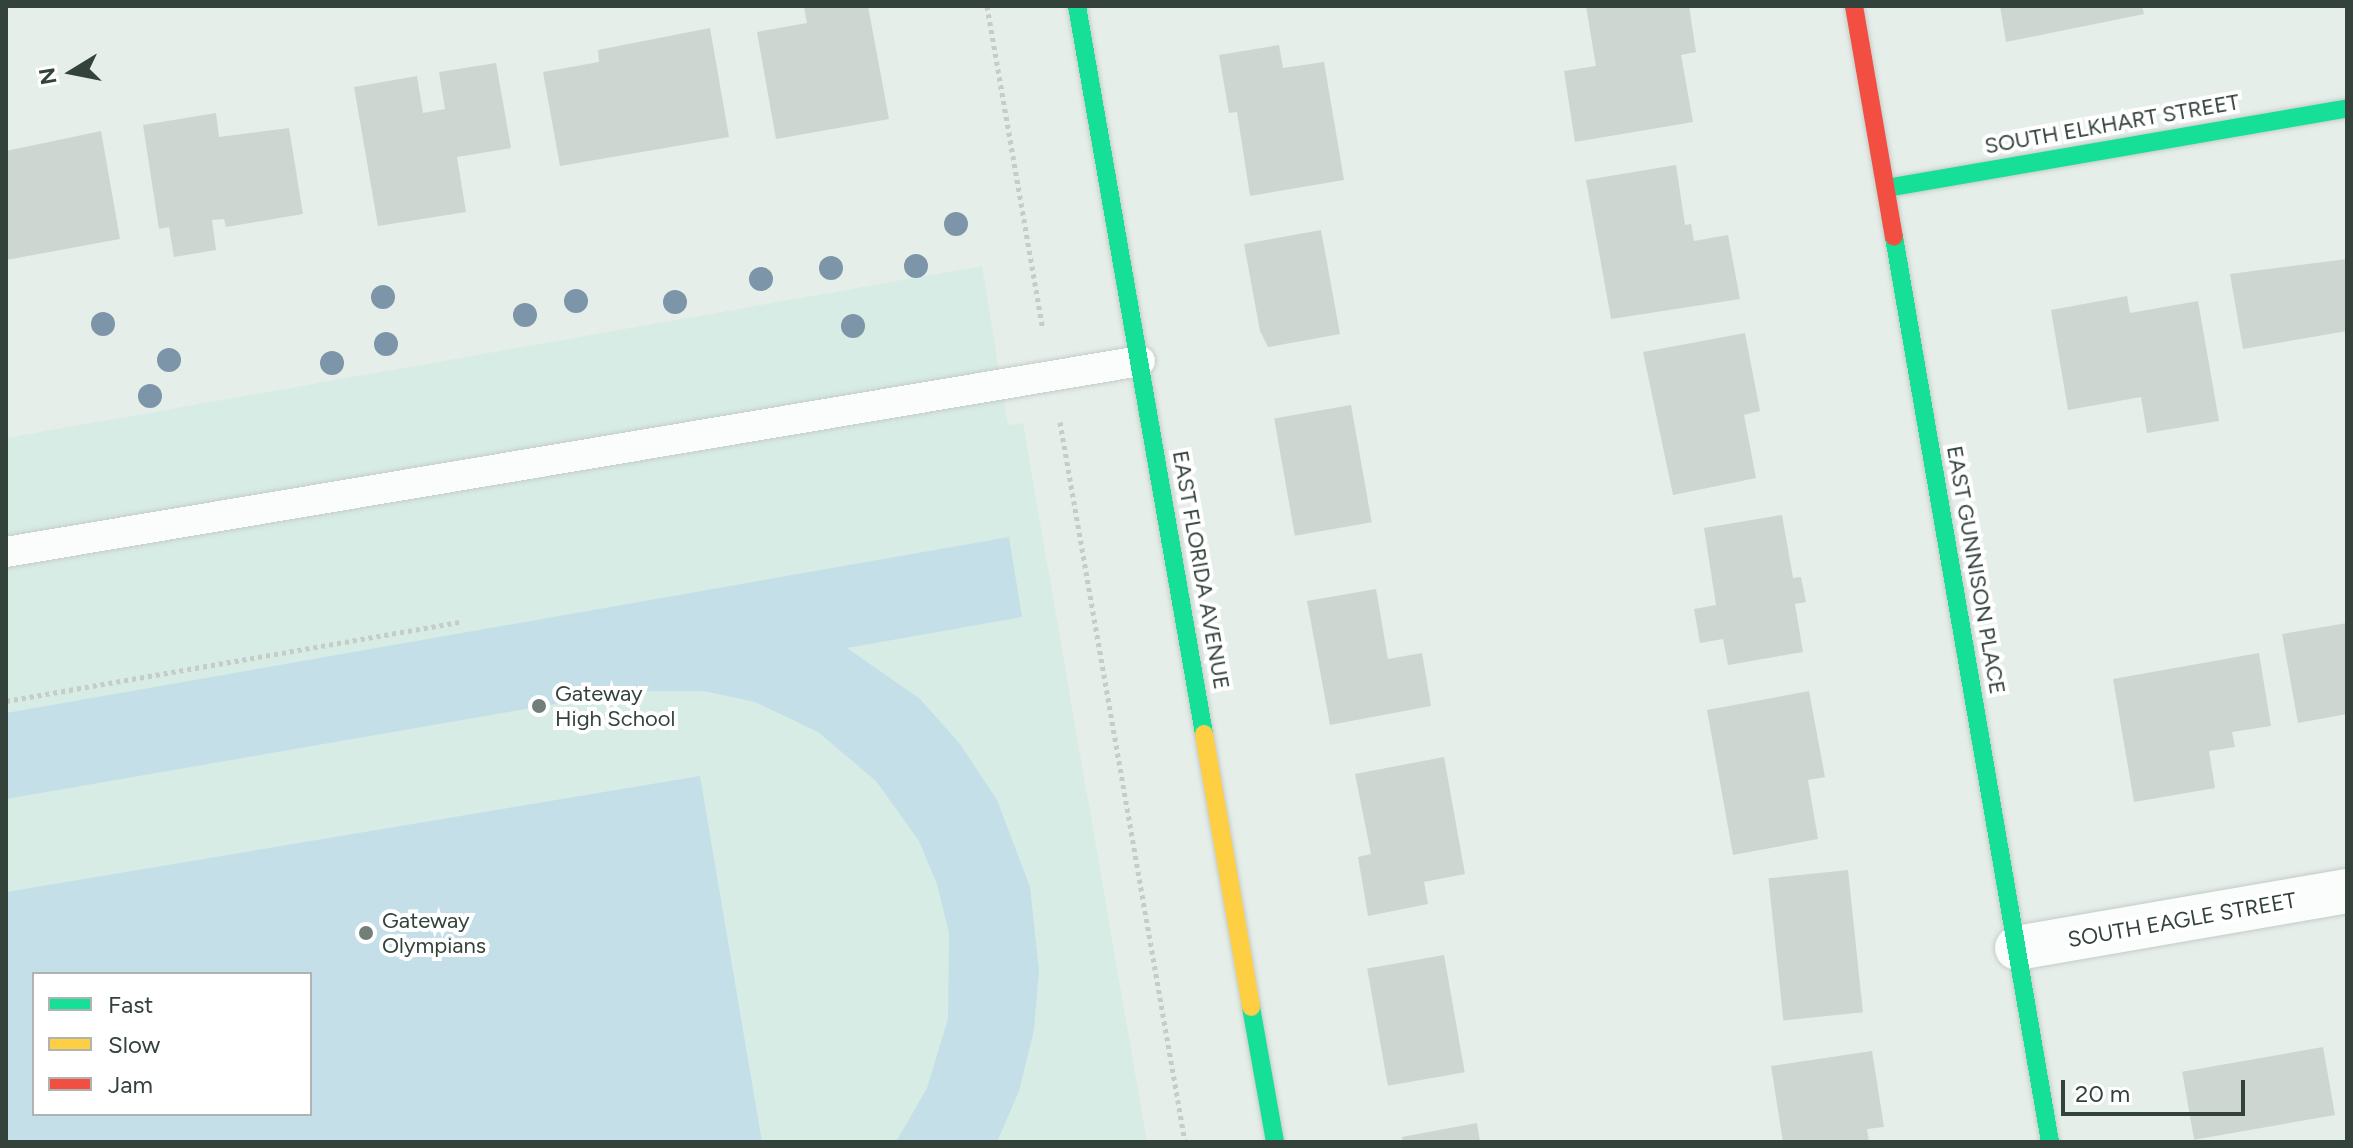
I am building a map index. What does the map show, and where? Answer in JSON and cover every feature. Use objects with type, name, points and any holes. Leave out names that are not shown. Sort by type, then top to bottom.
[{"type":"street","name":"EAST FLORIDA AVENUE","points":[[1077,6],[1275,1142]]},
{"type":"street","name":"EAST GUNNISON PLACE","points":[[1854,6],[2050,1142]]},
{"type":"street","name":"SOUTH ELKHART STREET","points":[[1886,188],[2347,108]]},
{"type":"street","name":"SOUTH EAGLE STREET","points":[[2017,948],[2347,891]]},
{"type":"lane","points":[[6,552],[1140,361]]},
{"type":"path","points":[[987,6],[1045,338]]},
{"type":"path","points":[[1060,420],[1185,1142]]},
{"type":"path","points":[[6,701],[459,622]]},
{"type":"shaded area","name":"Gateway High School","points":[[982,266],[1008,425],[1023,423],[1147,1142],[6,1142],[6,438]]},
{"type":"shaded area","points":[[1009,537],[1022,617],[847,648],[920,699],[960,744],[997,800],[1030,887],[1039,971],[1034,1030],[1019,1091],[997,1142],[896,1142],[927,1088],[948,1019],[949,933],[937,884],[919,841],[876,781],[818,732],[755,702],[704,691],[630,691],[6,799],[6,713]]},
{"type":"shaded area","name":"Gateway Olympians","points":[[700,776],[762,1142],[6,1142],[6,892]]},
{"type":"building","points":[[868,6],[889,119],[776,139],[757,32],[807,23],[804,7]]},
{"type":"building","points":[[1586,6],[1689,6],[1696,52],[1681,55],[1693,122],[1575,142],[1564,71],[1596,66]]},
{"type":"building","points":[[2000,6],[2142,6],[2144,14],[2006,42]]},
{"type":"building","points":[[710,28],[729,137],[560,166],[543,72],[599,62],[598,50]]},
{"type":"building","points":[[1279,45],[1283,68],[1324,62],[1344,180],[1250,196],[1237,112],[1229,113],[1219,55]]},
{"type":"building","points":[[496,63],[511,148],[457,157],[466,212],[378,226],[354,87],[417,76],[423,113],[445,109],[439,72]]},
{"type":"building","points":[[216,113],[219,137],[289,128],[303,214],[226,227],[224,219],[212,220],[216,250],[174,257],[169,227],[159,229],[143,125]]},
{"type":"building","points":[[101,131],[120,239],[6,260],[6,151]]},
{"type":"building","points":[[1676,165],[1685,225],[1691,224],[1694,241],[1728,235],[1740,299],[1611,319],[1586,180]]},
{"type":"building","points":[[1321,230],[1340,334],[1268,347],[1260,331],[1244,244]]},
{"type":"building","points":[[2347,259],[2347,331],[2243,349],[2230,274]]},
{"type":"building","points":[[2127,296],[2130,313],[2198,301],[2219,421],[2147,433],[2141,397],[2068,410],[2051,310]]},
{"type":"building","points":[[1745,333],[1760,411],[1744,415],[1756,478],[1673,495],[1643,352]]},
{"type":"building","points":[[1351,405],[1372,522],[1295,536],[1274,419]]},
{"type":"building","points":[[1782,515],[1793,578],[1801,577],[1806,602],[1795,604],[1803,652],[1728,665],[1723,639],[1700,643],[1694,609],[1716,605],[1704,528]]},
{"type":"building","points":[[1376,589],[1388,659],[1422,653],[1431,706],[1330,725],[1307,601]]},
{"type":"building","points":[[2347,623],[2347,714],[2298,723],[2282,634]]},
{"type":"building","points":[[2259,653],[2271,726],[2232,732],[2235,747],[2209,751],[2215,788],[2134,802],[2113,679]]},
{"type":"building","points":[[1809,691],[1825,777],[1808,780],[1818,839],[1733,855],[1707,710]]},
{"type":"building","points":[[1444,757],[1465,874],[1424,882],[1428,904],[1368,916],[1358,857],[1371,854],[1355,774]]},
{"type":"building","points":[[1848,870],[1863,1012],[1783,1021],[1768,878]]},
{"type":"building","points":[[1444,955],[1465,1072],[1388,1086],[1367,969]]},
{"type":"building","points":[[2323,1047],[2335,1115],[2194,1140],[2182,1072]]},
{"type":"building","points":[[1872,1051],[1884,1127],[1867,1129],[1869,1142],[1783,1142],[1771,1066]]},
{"type":"building","points":[[1477,1123],[1480,1142],[1403,1142],[1402,1137]]},
{"type":"traffic: fast","points":[[1077,6],[1204,734]]},
{"type":"traffic: fast","points":[[1886,188],[2347,108]]},
{"type":"traffic: fast","points":[[1894,237],[2050,1142]]},
{"type":"traffic: fast","points":[[1251,1007],[1275,1142]]},
{"type":"traffic: slow","points":[[1204,734],[1251,1007]]},
{"type":"traffic: jam","points":[[1854,6],[1894,237]]},
{"type":"place","name":"Gateway High School","points":[[539,706]]},
{"type":"place","name":"Gateway Olympians","points":[[366,933]]}]
